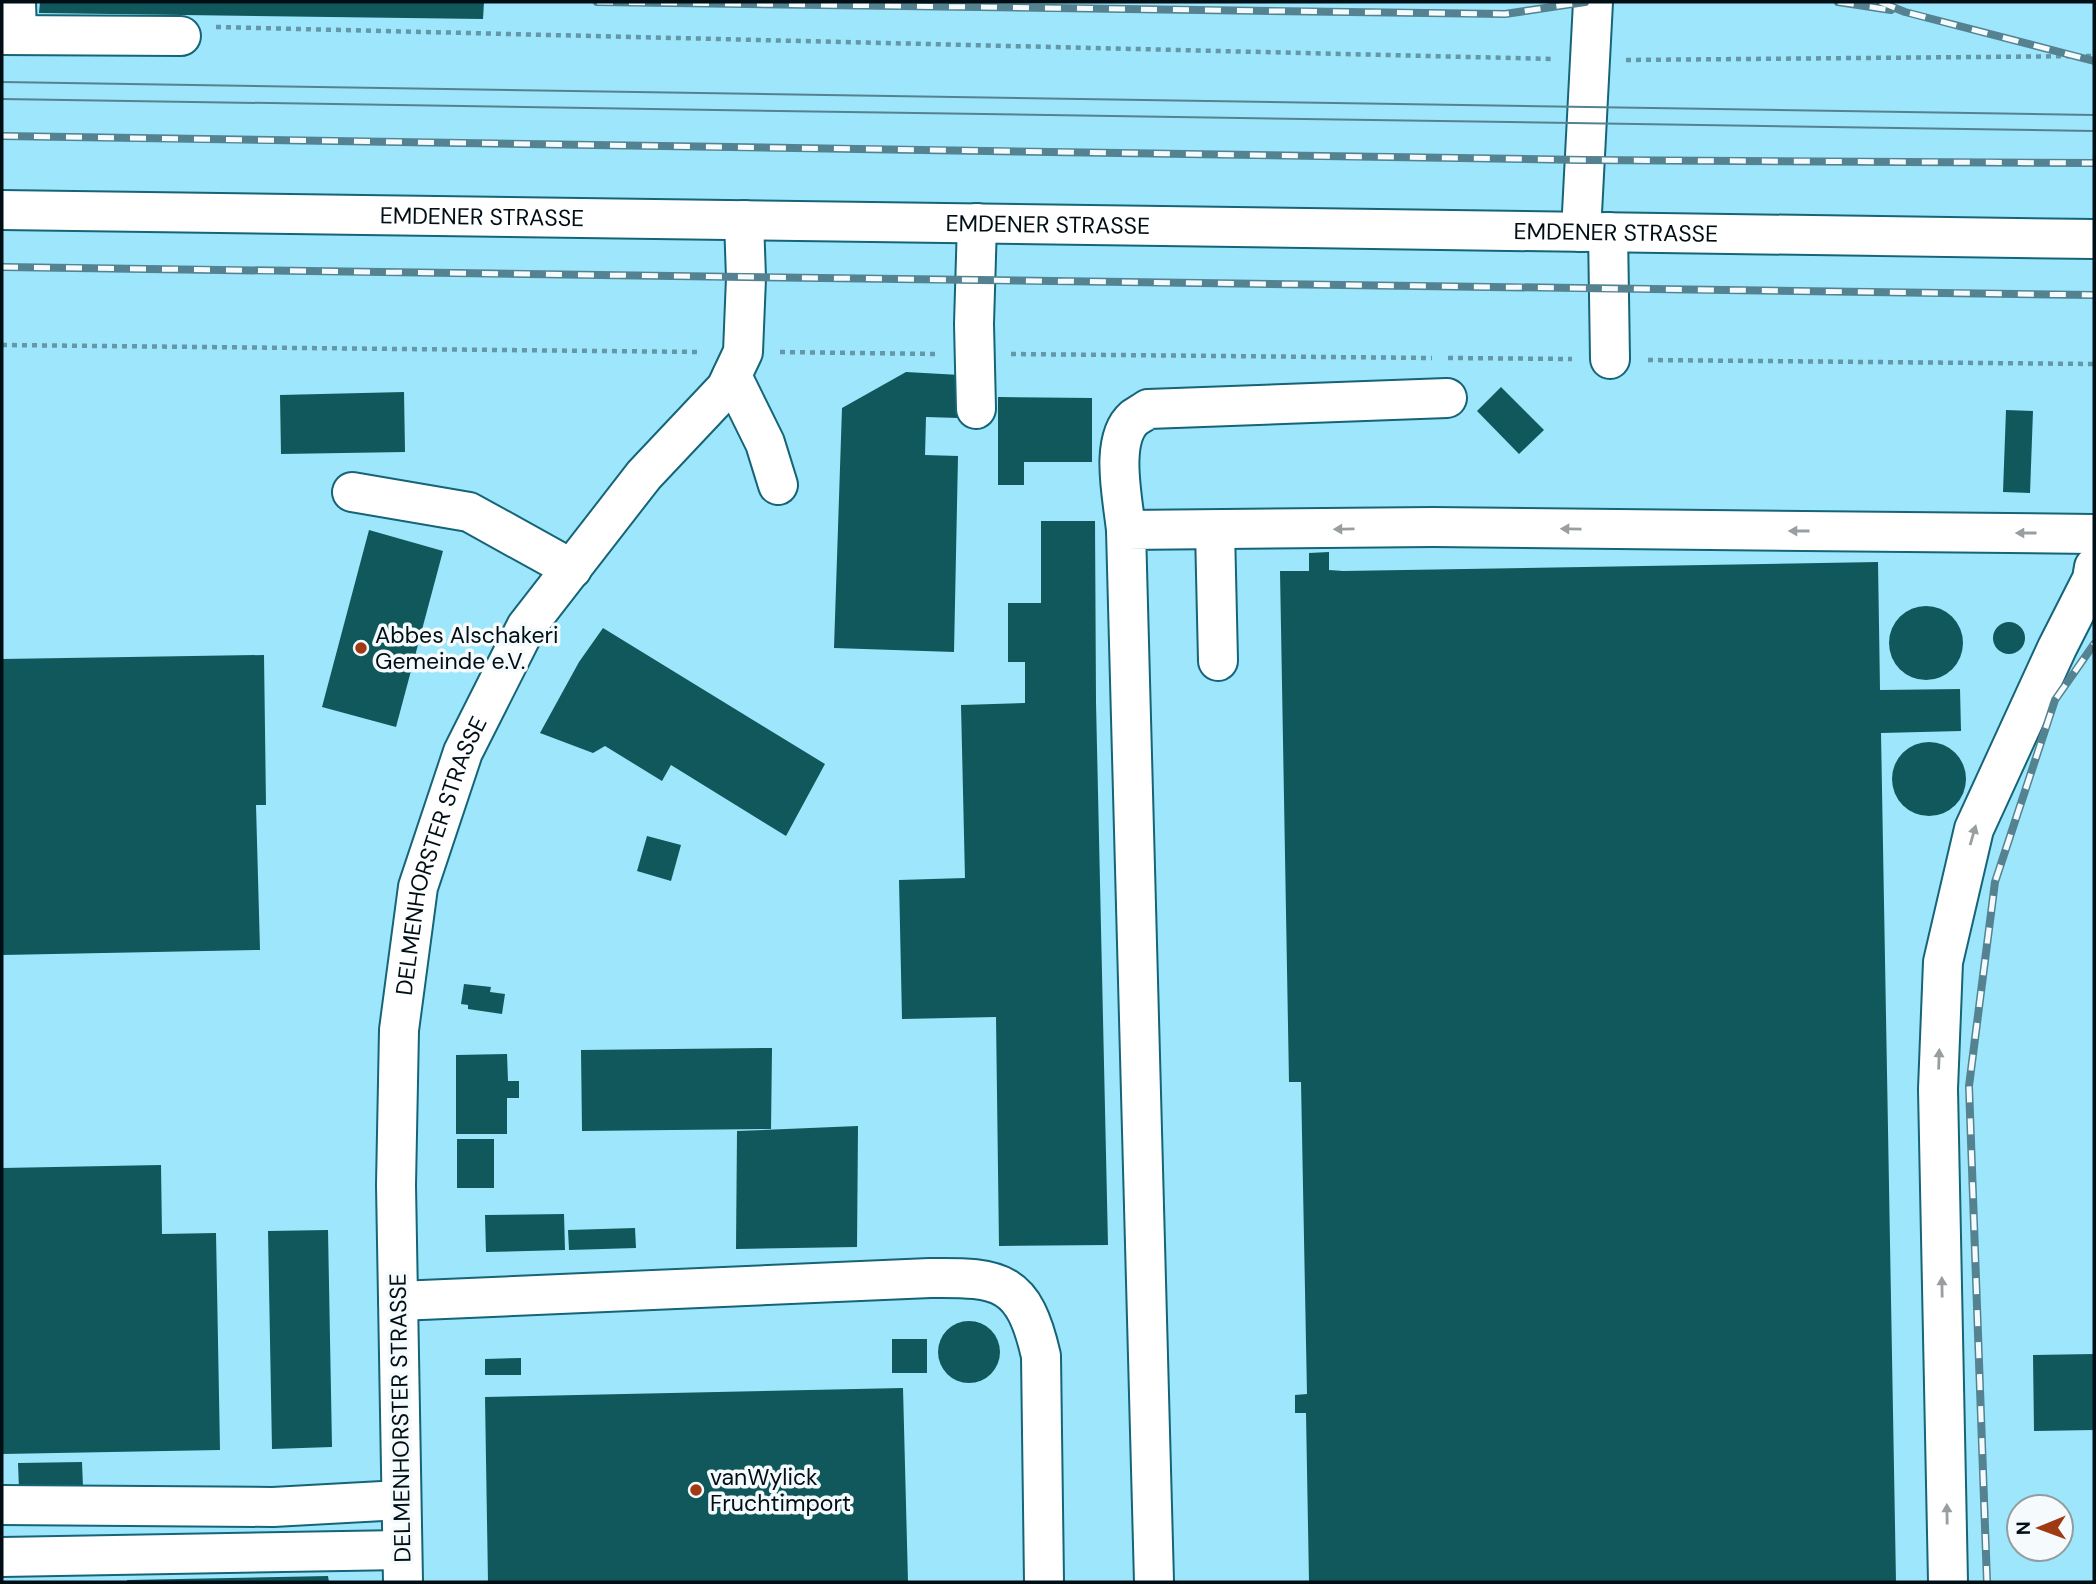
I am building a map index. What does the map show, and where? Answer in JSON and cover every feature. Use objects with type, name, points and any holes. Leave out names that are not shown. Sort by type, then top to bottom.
[{"type":"street","points":[[1593,2],[1590,60],[1595,232],[1610,359]]},
{"type":"street","points":[[12,24],[195,31]]},
{"type":"street","name":"EMDENER STRASSE","points":[[2,210],[2094,239]]},
{"type":"street","points":[[744,220],[746,278],[737,364],[778,485]]},
{"type":"street","points":[[976,223],[976,409]]},
{"type":"street","name":"DELMENHORSTER STRASSE","points":[[402,1566],[396,1185],[399,1030],[418,887],[463,752],[526,627],[644,475],[726,388],[737,364]]},
{"type":"street","points":[[1154,1582],[1126,530],[1119,448],[1125,429],[1134,418],[1148,410],[1447,398]]},
{"type":"street","points":[[352,492],[468,512],[572,569]]},
{"type":"street","points":[[1126,530],[1433,527],[2094,534]]},
{"type":"street","points":[[1215,530],[1218,661]]},
{"type":"street","points":[[1948,1582],[1938,1089],[1943,962],[1974,829],[2057,648],[2092,579],[2094,566]]},
{"type":"street","points":[[398,1301],[930,1278],[982,1280],[1006,1286],[1022,1301],[1034,1325],[1041,1356],[1044,1582]]},
{"type":"street","points":[[2,1505],[273,1507],[401,1500]]},
{"type":"street","points":[[2,1557],[402,1566]]},
{"type":"path","points":[[195,31],[1590,60],[2094,55]]},
{"type":"path","points":[[2,345],[737,364],[975,354],[2094,364]]},
{"type":"building","points":[[40,2],[484,2],[483,19],[39,13]]},
{"type":"building","points":[[906,372],[960,375],[958,418],[926,417],[925,455],[958,456],[954,652],[834,648],[842,408]]},
{"type":"building","points":[[1501,387],[1544,430],[1519,454],[1477,411]]},
{"type":"building","points":[[404,392],[405,452],[281,454],[280,395]]},
{"type":"building","points":[[998,397],[1092,398],[1092,462],[1024,462],[1024,485],[998,485]]},
{"type":"building","points":[[2006,410],[2033,411],[2030,493],[2003,492]]},
{"type":"building","points":[[1041,521],[1095,521],[1096,702],[1108,1245],[999,1246],[996,1017],[902,1019],[899,880],[965,878],[961,705],[1025,703],[1025,662],[1008,662],[1008,603],[1041,603]]},
{"type":"building","points":[[369,530],[443,551],[396,727],[322,707]]},
{"type":"building","points":[[1329,552],[1329,570],[1343,571],[1878,562],[1880,690],[1960,689],[1961,731],[1881,733],[1896,1582],[1309,1582],[1306,1413],[1295,1413],[1295,1395],[1307,1394],[1301,1082],[1289,1082],[1280,571],[1309,571],[1309,553]]},
{"type":"building","points":[[1926,606],[1940,609],[1952,617],[1960,629],[1963,643],[1960,657],[1952,669],[1940,677],[1926,680],[1912,677],[1900,669],[1892,657],[1889,643],[1892,629],[1900,617],[1912,609]]},
{"type":"building","points":[[2009,622],[2020,627],[2025,638],[2020,649],[2009,654],[1998,649],[1993,638],[1998,627]]},
{"type":"building","points":[[603,628],[825,764],[786,836],[671,765],[662,781],[605,746],[593,753],[540,733],[579,662]]},
{"type":"building","points":[[264,655],[266,805],[256,805],[260,950],[2,955],[2,659]]},
{"type":"building","points":[[1929,742],[1943,745],[1955,753],[1963,765],[1966,779],[1963,793],[1955,805],[1943,813],[1929,816],[1915,813],[1903,805],[1895,793],[1892,779],[1895,765],[1903,753],[1915,745]]},
{"type":"building","points":[[647,836],[681,845],[671,881],[637,871]]},
{"type":"building","points":[[464,984],[491,987],[490,992],[505,994],[502,1014],[468,1009],[468,1005],[461,1004]]},
{"type":"building","points":[[772,1048],[771,1129],[582,1131],[581,1050]]},
{"type":"building","points":[[507,1054],[508,1081],[519,1081],[519,1098],[507,1098],[507,1134],[456,1134],[456,1055]]},
{"type":"building","points":[[858,1126],[857,1247],[736,1249],[737,1131]]},
{"type":"building","points":[[457,1139],[494,1139],[494,1188],[457,1188]]},
{"type":"building","points":[[161,1165],[162,1234],[216,1233],[220,1450],[2,1454],[2,1168]]},
{"type":"building","points":[[564,1214],[565,1250],[486,1252],[485,1215]]},
{"type":"building","points":[[635,1228],[636,1248],[569,1250],[568,1230]]},
{"type":"building","points":[[328,1230],[332,1447],[272,1449],[268,1231]]},
{"type":"building","points":[[969,1321],[991,1330],[1000,1352],[991,1374],[969,1383],[947,1374],[938,1352],[947,1330]]},
{"type":"building","points":[[892,1339],[927,1339],[927,1373],[892,1373]]},
{"type":"building","points":[[2094,1354],[2094,1430],[2034,1431],[2033,1355]]},
{"type":"building","points":[[521,1358],[521,1375],[485,1375],[485,1359]]},
{"type":"building","name":"vanWylick Fruchtimport","points":[[903,1388],[908,1582],[488,1582],[485,1397]]},
{"type":"building","points":[[82,1462],[83,1487],[19,1489],[18,1463]]},
{"type":"building","points":[[328,1576],[329,1582],[127,1582],[127,1580]]},
{"type":"tram line","points":[[2,82],[2094,115]]},
{"type":"tram line","points":[[2,99],[2094,131]]},
{"type":"railway","points":[[597,2],[1505,14],[1585,2]]},
{"type":"railway","points":[[1838,2],[1891,10]]},
{"type":"railway","points":[[1880,2],[1905,12],[2094,61]]},
{"type":"railway","points":[[2,136],[1584,160],[2094,163]]},
{"type":"railway","points":[[2,267],[2094,295]]},
{"type":"railway","points":[[1987,1582],[1969,1086],[1995,882],[2055,700],[2094,644]]},
{"type":"place","name":"Abbes Alschakeri Gemeinde e.V.","points":[[361,648]]},
{"type":"place","name":"vanWylick Fruchtimport","points":[[696,1490]]}]
